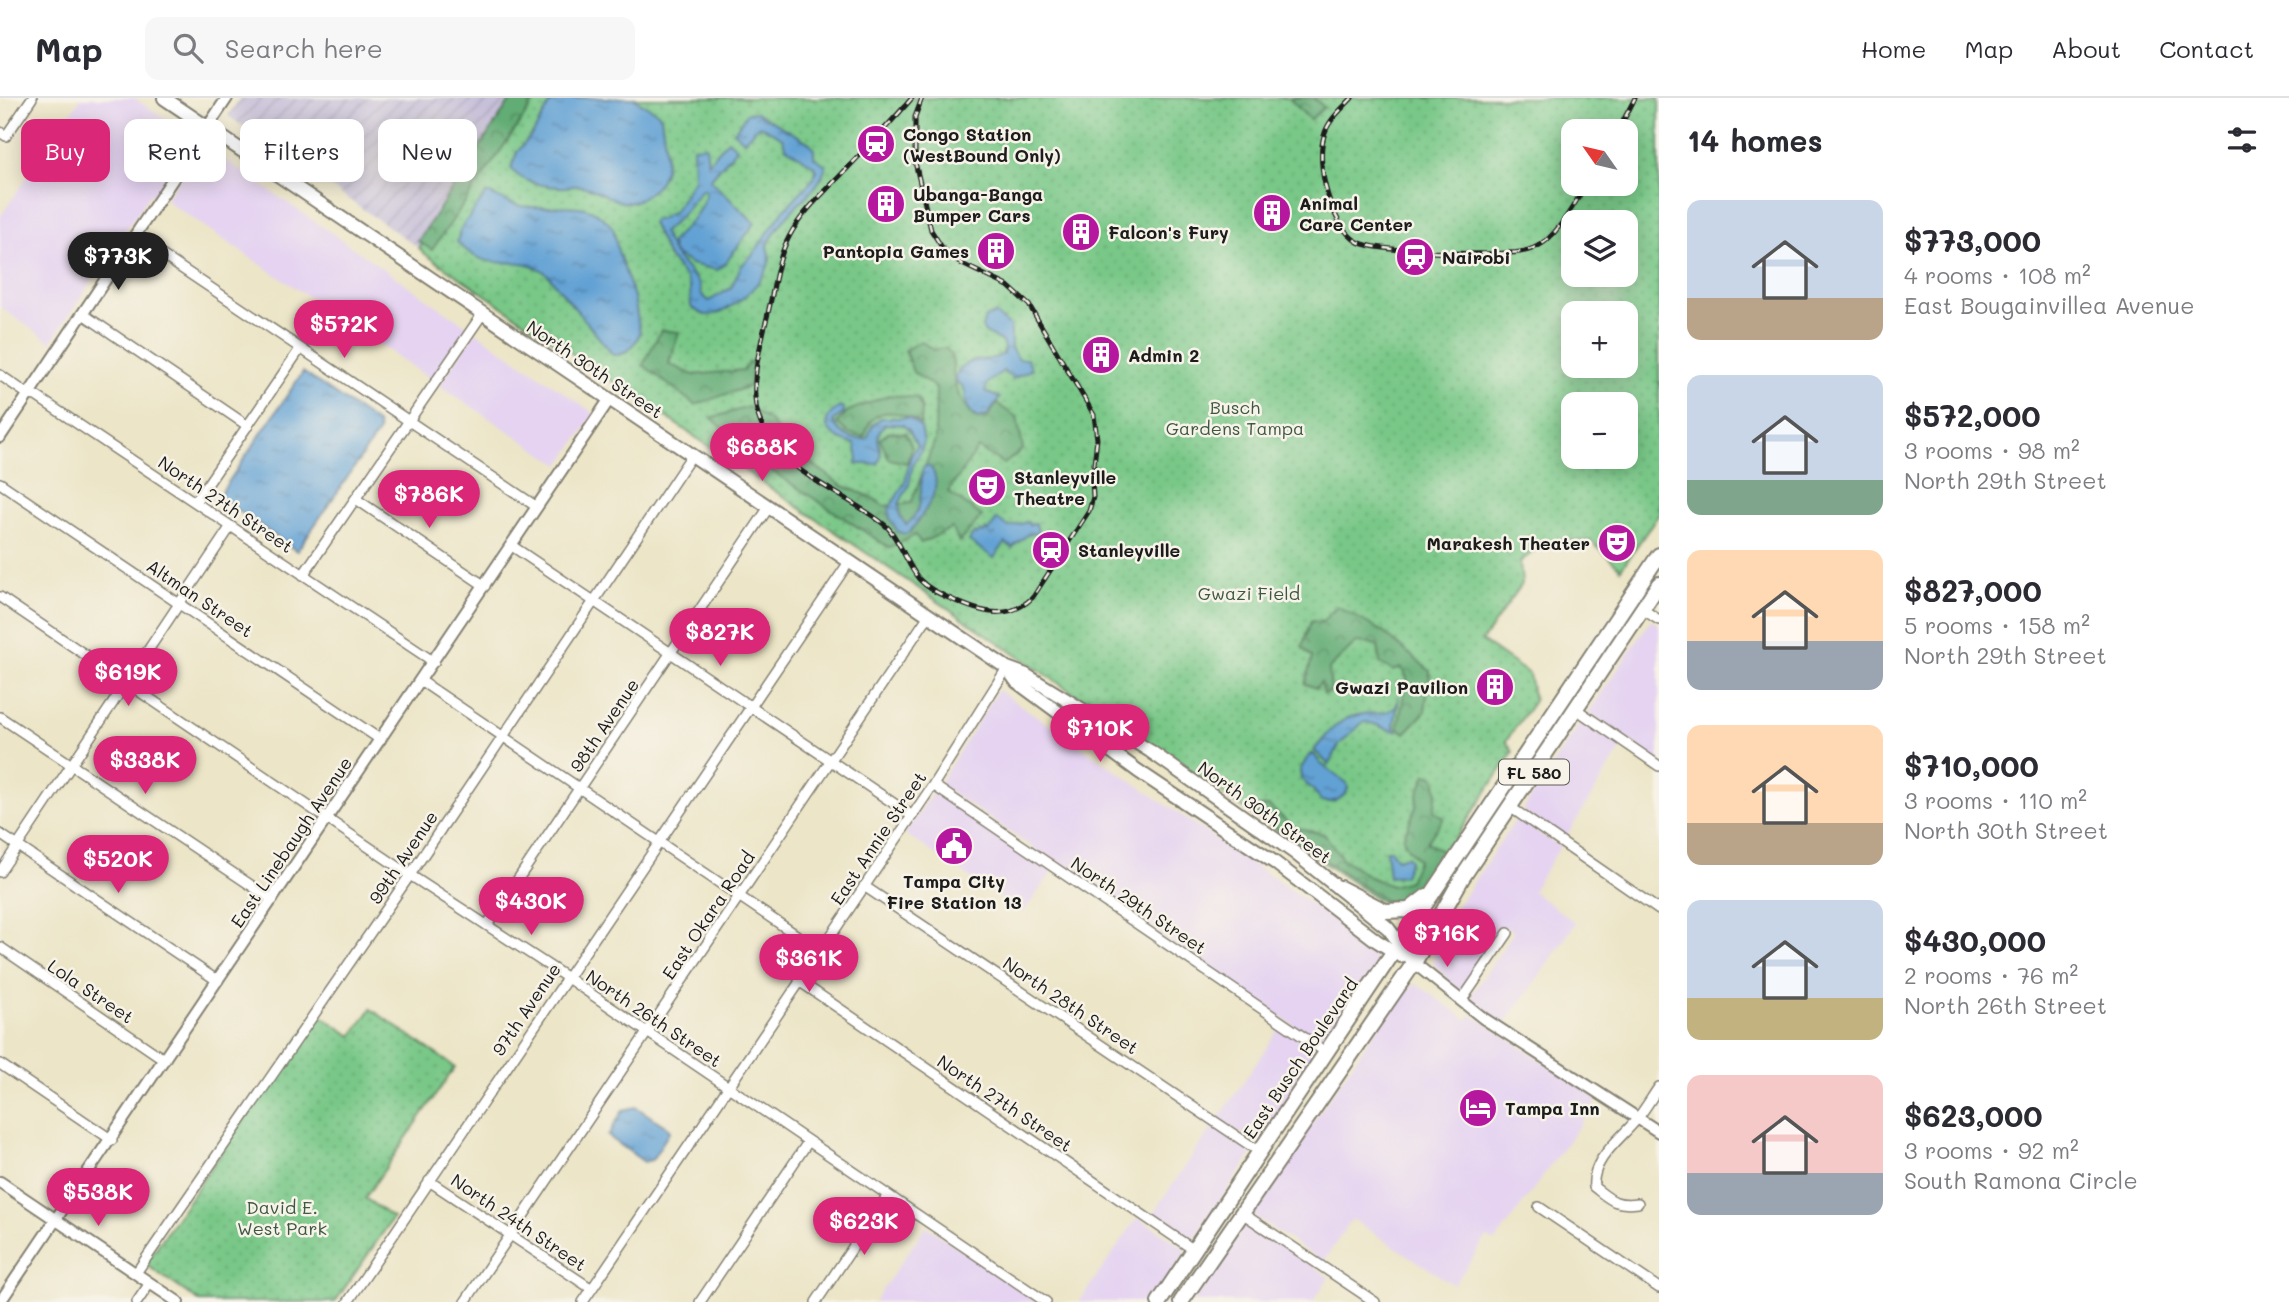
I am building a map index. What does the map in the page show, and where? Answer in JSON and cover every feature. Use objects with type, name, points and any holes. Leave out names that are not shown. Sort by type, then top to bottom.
[{"type":"main road","name":"North 30th Street","points":[[164,98],[196,119]]},
{"type":"main road","name":"North 30th Street","points":[[226,139],[1007,668],[1027,675],[1150,751],[1340,888],[1388,928],[1397,948]]},
{"type":"main road","name":"East Busch Boulevard","points":[[1158,1302],[1659,555]]},
{"type":"main road","points":[[1642,609],[1647,587],[1659,562]]},
{"type":"main road","name":"FL 580","points":[[1181,1302],[1414,962],[1462,878],[1659,584]]},
{"type":"main road","name":"North 30th Street","points":[[1007,668],[1017,682],[1138,771],[1274,862],[1414,962]]},
{"type":"main road","points":[[1510,807],[1506,800],[1507,794],[1545,726]]},
{"type":"main road","points":[[1340,888],[1385,911],[1401,912],[1409,910],[1436,888]]},
{"type":"main road","points":[[1242,1213],[1238,1198],[1262,1163],[1264,1158],[1260,1152]]},
{"type":"street","points":[[0,132],[6,136],[32,98]]},
{"type":"street","points":[[214,119],[228,98]]},
{"type":"street","points":[[0,437],[172,182]]},
{"type":"street","points":[[135,237],[537,507]]},
{"type":"street","points":[[303,575],[483,313]]},
{"type":"street","points":[[83,314],[248,426]]},
{"type":"street","points":[[196,501],[300,349]]},
{"type":"street","name":"North 27th Street","points":[[0,375],[196,501],[434,662]]},
{"type":"street","name":"East Linebaugh Avenue","points":[[0,1302],[112,1140],[609,400]]},
{"type":"street","name":"99th Avenue","points":[[136,1273],[410,875],[692,455]]},
{"type":"street","name":"Altman Street","points":[[0,483],[381,740]]},
{"type":"street","points":[[356,499],[485,586]]},
{"type":"street","name":"98th Avenue","points":[[487,925],[769,507]]},
{"type":"street","points":[[0,872],[231,526]]},
{"type":"street","points":[[512,546],[911,816]]},
{"type":"street","name":"97th Avenue","points":[[348,1302],[849,562]]},
{"type":"street","name":"North 26th Street","points":[[0,597],[1046,1302]]},
{"type":"street","points":[[1642,609],[1659,620]]},
{"type":"street","name":"East Okara Road","points":[[465,1302],[929,615]]},
{"type":"street","name":"East Annie Street","points":[[583,1302],[933,785],[1007,668]]},
{"type":"street","points":[[421,681],[820,951]]},
{"type":"street","points":[[1576,709],[1659,766]]},
{"type":"street","points":[[0,717],[272,900]]},
{"type":"street","name":"North 29th Street","points":[[933,785],[1327,1053]]},
{"type":"street","points":[[1510,807],[1659,910]]},
{"type":"street","points":[[0,834],[218,981]]},
{"type":"street","name":"North 28th Street","points":[[864,886],[1260,1152]]},
{"type":"street","points":[[1462,1000],[1508,933]]},
{"type":"street","name":"Lola Street","points":[[0,947],[165,1060]]},
{"type":"street","name":"North 30th Street","points":[[1414,962],[1483,1018],[1659,1132]]},
{"type":"street","name":"North 27th Street","points":[[799,981],[1194,1250]]},
{"type":"street","points":[[0,1063],[112,1140]]},
{"type":"street","points":[[1638,1203],[1613,1203],[1594,1187],[1592,1174],[1611,1146],[1638,1118],[1659,1087]]},
{"type":"street","points":[[700,1302],[808,1142]]},
{"type":"street","name":"North 24th Street","points":[[429,1181],[592,1289]]},
{"type":"street","points":[[0,1182],[178,1302]]},
{"type":"street","points":[[816,1302],[888,1195]]},
{"type":"street","points":[[1539,1207],[1659,1288]]},
{"type":"street","points":[[1242,1213],[1375,1302]]},
{"type":"street","points":[[137,1302],[150,1283]]},
{"type":"shaded area","points":[[81,98],[134,98],[165,119],[124,119],[124,182],[166,182],[156,198],[150,194],[51,342],[0,307],[0,217],[24,182],[110,182],[110,119],[67,119]]},
{"type":"shaded area","points":[[240,98],[521,98],[477,163],[477,119],[378,119],[378,182],[464,182],[419,248],[324,182],[364,182],[364,119],[240,119],[240,124],[228,116]]},
{"type":"shaded area","points":[[226,161],[240,170],[240,182],[257,182],[468,327],[432,380],[165,200],[177,182],[226,182]]},
{"type":"shaded area","points":[[476,332],[595,414],[560,465],[439,385]]},
{"type":"shaded area","points":[[1651,620],[1659,625],[1659,761],[1588,713]]},
{"type":"shaded area","points":[[998,690],[1358,936],[1372,949],[1377,964],[1324,1046],[939,784]]},
{"type":"shaded area","points":[[1583,719],[1623,746],[1564,840],[1522,811]]},
{"type":"shaded area","points":[[934,791],[1053,871],[1023,913],[905,834]]},
{"type":"shaded area","points":[[1517,818],[1560,847],[1532,891],[1576,923],[1504,1026],[1468,1001],[1514,932],[1506,927],[1462,994],[1434,965],[1433,942]]},
{"type":"shaded area","points":[[1415,983],[1467,1020],[1471,1014],[1599,1098],[1495,1242],[1486,1238],[1454,1285],[1352,1219],[1323,1262],[1251,1214],[1393,1004]]},
{"type":"shaded area","points":[[1274,1021],[1319,1053],[1258,1145],[1218,1119],[1278,1031]]},
{"type":"shaded area","points":[[1214,1125],[1253,1152],[1192,1243],[1151,1216]]},
{"type":"shaded area","points":[[1138,1217],[1187,1250],[1153,1302],[1079,1302]]},
{"type":"shaded area","points":[[1247,1221],[1329,1277],[1313,1302],[1193,1302]]},
{"type":"shaded area","points":[[926,1226],[1038,1302],[874,1302]]},
{"type":"green space","points":[[512,98],[537,98],[432,250],[418,241],[457,182],[477,182],[477,151]]},
{"type":"green space","name":"Busch Gardens Tampa","points":[[521,98],[1659,98],[1659,514],[1621,569],[1591,541],[1563,540],[1542,545],[1520,562],[1522,584],[1482,641],[1529,674],[1534,701],[1506,741],[1513,752],[1415,899],[1398,906],[1380,901],[419,248],[464,182],[477,182],[477,163]]},
{"type":"green space","points":[[1289,98],[1313,98],[1324,107],[1310,120]]},
{"type":"green space","points":[[661,330],[679,332],[669,364],[693,375],[743,370],[749,362],[753,363],[750,386],[695,405],[643,365]]},
{"type":"green space","points":[[921,341],[933,350],[945,348],[948,351],[952,358],[957,391],[973,416],[986,419],[997,404],[1017,417],[1023,449],[1004,464],[978,448],[948,492],[982,516],[959,542],[952,528],[921,543],[915,535],[890,548],[761,464],[712,418],[748,407],[770,421],[791,448],[841,485],[871,497],[884,506],[911,503],[935,440],[936,388],[913,372],[905,350]]},
{"type":"green space","points":[[889,395],[917,398],[922,409],[921,424],[896,413],[882,413],[871,421],[864,437],[848,433],[837,423],[848,411]]},
{"type":"green space","points":[[889,432],[906,433],[912,447],[907,463],[889,459],[880,439]]},
{"type":"green space","points":[[1337,606],[1383,632],[1430,671],[1425,712],[1405,733],[1398,727],[1407,678],[1402,668],[1393,671],[1380,663],[1378,645],[1357,642],[1329,669],[1331,692],[1324,694],[1321,682],[1316,688],[1305,684],[1312,658],[1302,647],[1311,621],[1322,622]]},
{"type":"green space","points":[[1426,774],[1435,777],[1437,791],[1434,811],[1444,818],[1427,842],[1444,853],[1413,897],[1400,903],[1384,900],[1247,808],[1269,806],[1294,827],[1324,834],[1342,858],[1370,877],[1391,886],[1409,881],[1418,860],[1403,838]]},
{"type":"green space","name":"David E. West Park","points":[[371,1009],[455,1067],[365,1198],[393,1218],[335,1302],[200,1302],[145,1264],[317,1013],[352,1036]]},
{"type":"water","points":[[553,98],[633,98],[657,112],[661,117],[666,160],[665,170],[655,187],[637,200],[625,203],[586,187],[539,184],[515,173],[511,168],[517,152],[534,132]]},
{"type":"water","points":[[756,112],[810,143],[814,157],[826,165],[816,186],[771,238],[767,247],[770,258],[768,267],[755,286],[746,296],[725,310],[706,315],[691,307],[690,288],[686,279],[667,255],[652,223],[674,211],[694,179],[693,147],[706,146],[708,163],[728,140],[737,148],[710,180],[755,223],[724,265],[717,270],[691,264],[673,253],[699,283],[702,295],[709,301],[731,288],[741,266],[753,254],[784,210],[814,178],[816,170],[785,147],[783,139],[778,135],[760,126],[744,141],[734,132],[747,113]],"holes":[[[702,189],[706,191],[698,212],[671,242],[673,253],[663,233],[681,216]]]},
{"type":"water","points":[[486,194],[521,206],[581,207],[603,217],[613,228],[634,297],[640,333],[630,349],[613,355],[547,274],[524,263],[482,259],[457,242],[461,228]]},
{"type":"water","points":[[995,314],[1010,326],[1011,347],[1019,359],[1027,359],[1032,369],[1013,379],[1003,371],[988,383],[985,392],[1000,398],[987,416],[977,418],[968,407],[966,393],[961,384],[957,384],[956,376],[961,368],[972,361],[1003,354],[1001,341],[985,333],[982,327],[985,318]]},
{"type":"water","points":[[303,372],[377,423],[379,431],[297,551],[218,497]]},
{"type":"water","points":[[840,407],[844,408],[844,413],[833,421],[847,436],[857,439],[867,439],[872,426],[881,418],[909,418],[921,427],[924,442],[913,464],[909,485],[899,504],[900,516],[906,525],[917,512],[923,467],[929,466],[936,482],[931,500],[910,532],[898,532],[890,519],[889,509],[905,482],[910,458],[917,446],[909,430],[903,425],[885,424],[878,435],[881,453],[878,464],[856,464],[858,459],[855,444],[833,435],[827,425],[827,419]]},
{"type":"water","points":[[997,519],[1009,527],[1028,522],[1029,525],[1036,523],[1038,533],[1027,535],[1012,548],[1005,543],[994,558],[969,541],[974,533],[983,533],[986,529],[989,531]]},
{"type":"water","points":[[1399,697],[1394,726],[1398,731],[1363,722],[1339,745],[1329,765],[1314,750],[1344,720],[1390,710],[1396,707]]},
{"type":"water","points":[[1310,754],[1314,754],[1320,763],[1347,783],[1348,789],[1343,796],[1329,802],[1321,801],[1301,779],[1300,770]]},
{"type":"water","points":[[1386,850],[1391,850],[1397,859],[1407,856],[1410,860],[1404,875],[1389,877]]},
{"type":"water","points":[[636,1107],[670,1131],[652,1160],[644,1162],[608,1136],[623,1110]]},
{"type":"railway","points":[[912,98],[810,207],[789,237],[779,264],[761,344],[755,376],[755,397],[760,421],[771,441],[786,459],[886,526],[923,583],[972,608],[1003,612],[1014,610],[1033,597],[1089,511],[1093,497],[1097,439],[1094,415],[1029,305],[1008,286],[962,264],[943,249],[931,230],[915,162],[915,117],[922,98]]},
{"type":"railway","points":[[1352,98],[1326,130],[1322,163],[1333,210],[1348,234],[1358,242],[1385,248],[1430,252],[1515,253],[1538,246],[1552,235],[1579,196]]},
{"type":"railway","points":[[1624,119],[1635,98]]},
{"type":"place","name":"Congo Station (WestBound Only)","points":[[876,144]]},
{"type":"place","name":"Ubanga-Banga Bumper Cars","points":[[886,204]]},
{"type":"place","name":"Animal Care Center","points":[[1272,213]]},
{"type":"place","name":"Falcon's Fury","points":[[1081,232]]},
{"type":"place","name":"Pantopia Games","points":[[996,251]]},
{"type":"place","name":"Nairobi","points":[[1415,257]]},
{"type":"place","name":"Admin 2","points":[[1101,355]]},
{"type":"place","name":"Stanleyville Theatre","points":[[987,487]]},
{"type":"place","name":"Marakesh Theater","points":[[1617,543]]},
{"type":"place","name":"Stanleyville","points":[[1051,550]]},
{"type":"place","name":"Gwazi Pavilion","points":[[1495,687]]},
{"type":"place","name":"Tampa City Fire Station 13","points":[[954,846]]},
{"type":"place","name":"Tampa Inn","points":[[1478,1108]]},
{"type":"park label","name":"Gwazi Field","points":[[1249,593]]}]
